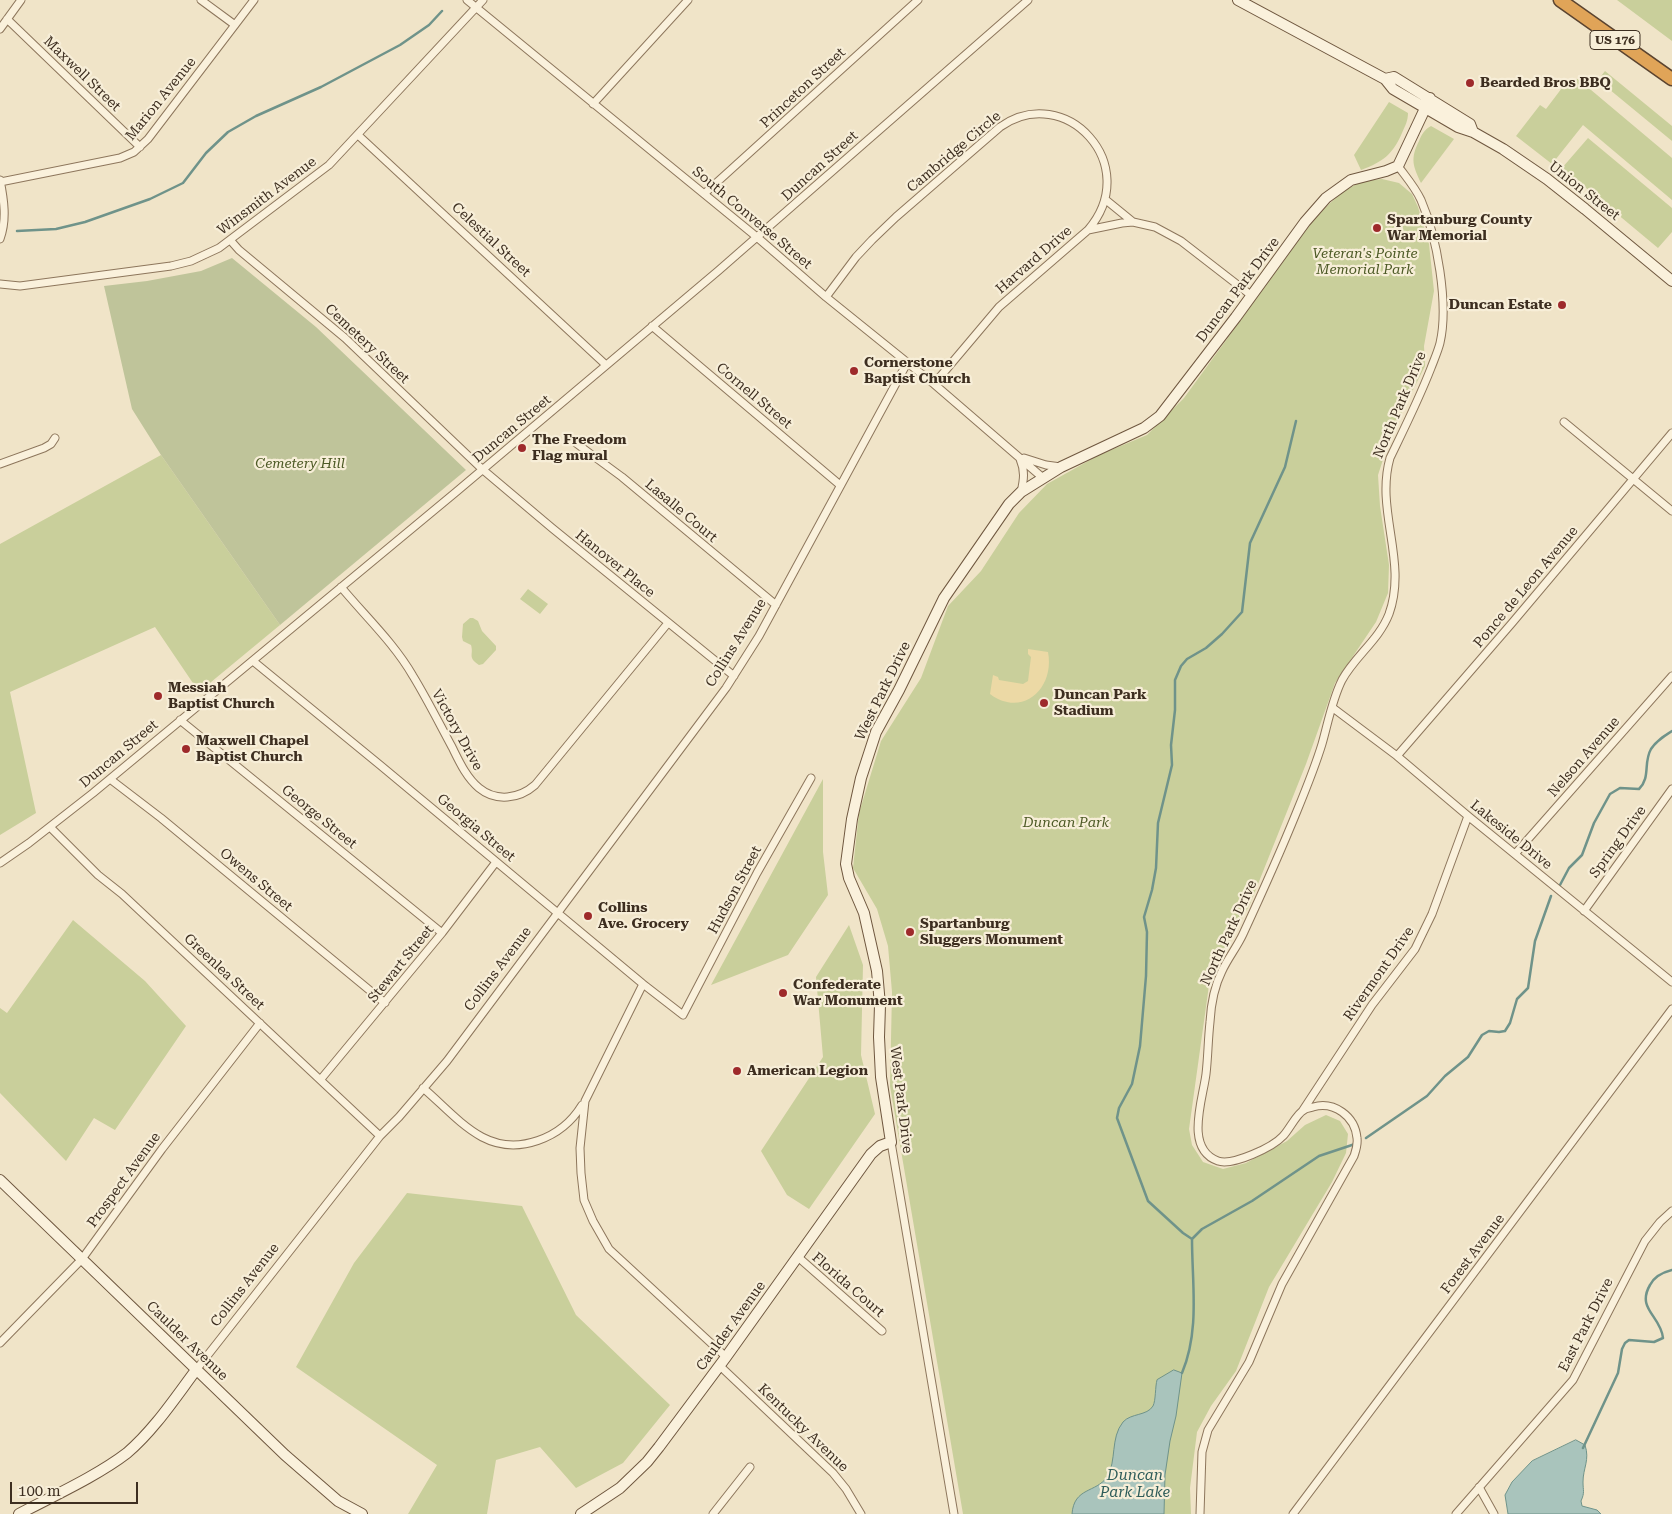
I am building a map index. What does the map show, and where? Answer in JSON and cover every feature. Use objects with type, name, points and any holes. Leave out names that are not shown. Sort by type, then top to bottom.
[{"type":"highway","name":"US 176","points":[[1560,0],[1672,79]]},
{"type":"street","points":[[0,29],[21,0]]},
{"type":"street","points":[[201,0],[235,25]]},
{"type":"street","name":"Marion Avenue","points":[[0,182],[112,160],[127,156],[140,147],[254,0]]},
{"type":"street","name":"South Converse Street","points":[[466,0],[758,238],[826,297],[934,384],[1043,478]]},
{"type":"street","name":"Winsmith Avenue","points":[[0,284],[20,286],[170,266],[191,261],[208,254],[230,240],[329,165],[483,0]]},
{"type":"street","points":[[594,104],[688,0]]},
{"type":"street","name":"Princeton Street","points":[[704,194],[918,0]]},
{"type":"street","name":"Duncan Street","points":[[0,863],[50,827],[110,779],[758,238],[1028,0]]},
{"type":"street","name":"Union Street","points":[[1238,0],[1385,79],[1394,77],[1428,103],[1470,124],[1473,132],[1503,149],[1547,179],[1585,208],[1672,281]]},
{"type":"street","name":"Maxwell Street","points":[[7,19],[140,147]]},
{"type":"street","points":[[1398,166],[1428,103]]},
{"type":"street","name":"Cambridge Circle","points":[[826,297],[856,257],[896,217],[1000,127],[1029,114],[1052,116],[1073,124],[1087,134],[1098,147],[1108,179],[1106,200],[1098,217],[1088,230]]},
{"type":"street","name":"Celestial Street","points":[[358,135],[606,365]]},
{"type":"street","name":"Duncan Park Drive","points":[[1043,478],[1060,467],[1139,430],[1160,416],[1252,296],[1305,222],[1334,191],[1351,180],[1398,166]]},
{"type":"street","name":"North Park Drive","points":[[1303,1110],[1284,1136],[1276,1142],[1259,1151],[1231,1161],[1222,1162],[1213,1158],[1200,1143],[1197,1133],[1197,1122],[1206,1077],[1214,992],[1222,971],[1242,937],[1284,844],[1321,749],[1336,695],[1347,672],[1380,631],[1388,617],[1392,602],[1396,570],[1386,497],[1386,471],[1390,458],[1427,381],[1439,345],[1442,328],[1440,280],[1434,242],[1421,200],[1410,181],[1398,166]]},
{"type":"street","points":[[0,182],[4,208],[3,232],[0,239]]},
{"type":"street","points":[[1106,200],[1133,222]]},
{"type":"street","name":"Harvard Drive","points":[[934,384],[999,307],[1088,230],[1111,224],[1133,222],[1166,232],[1181,241],[1252,296]]},
{"type":"street","name":"Cemetery Street","points":[[230,240],[239,250],[345,338],[482,469]]},
{"type":"street","name":"Cornell Street","points":[[652,326],[840,485]]},
{"type":"street","name":"Collins Avenue","points":[[19,1514],[99,1470],[127,1452],[151,1428],[380,1136],[399,1117],[447,1061],[734,676],[776,605],[906,363]]},
{"type":"street","points":[[1564,422],[1672,511]]},
{"type":"street","name":"Ponce de Leon Avenue","points":[[1397,756],[1672,433]]},
{"type":"street","points":[[0,464],[44,448],[51,444],[55,438]]},
{"type":"street","name":"Lasalle Court","points":[[569,438],[622,477],[776,605]]},
{"type":"street","points":[[1019,456],[1024,470],[1021,492]]},
{"type":"street","name":"South Converse Street","points":[[1019,456],[1046,465],[1060,467]]},
{"type":"street","name":"Hanover Place","points":[[482,469],[734,676]]},
{"type":"street","name":"West Park Drive","points":[[954,1514],[891,1142],[881,1070],[880,1005],[877,971],[864,913],[847,871],[847,856],[852,819],[861,778],[876,732],[899,690],[939,606],[999,516],[1021,492],[1043,478]]},
{"type":"street","name":"Victory Drive","points":[[341,587],[406,664],[472,781],[490,795],[502,797],[519,795],[535,785],[668,623]]},
{"type":"street","name":"Georgia Street","points":[[253,661],[683,1015]]},
{"type":"street","name":"Nelson Avenue","points":[[1515,854],[1672,676]]},
{"type":"street","name":"Lakeside Drive","points":[[1333,708],[1397,756],[1672,982]]},
{"type":"street","name":"George Street","points":[[180,720],[442,933]]},
{"type":"street","name":"Hudson Street","points":[[683,1015],[757,873],[811,778]]},
{"type":"street","name":"Owens Street","points":[[110,779],[161,818],[386,1003]]},
{"type":"street","name":"Spring Drive","points":[[1584,911],[1672,789]]},
{"type":"street","name":"Rivermont Drive","points":[[1303,1110],[1372,1006],[1415,949],[1427,926],[1468,816]]},
{"type":"street","name":"Greenlea Street","points":[[50,827],[98,875],[122,894],[380,1136]]},
{"type":"street","name":"Stewart Street","points":[[321,1079],[386,1003],[496,862]]},
{"type":"street","points":[[423,1088],[471,1130],[492,1141],[507,1144],[523,1144],[538,1141],[553,1134],[577,1114],[643,984]]},
{"type":"street","name":"Forest Avenue","points":[[1293,1514],[1672,1009]]},
{"type":"street","name":"Prospect Avenue","points":[[0,1343],[82,1259],[162,1149],[260,1023]]},
{"type":"street","name":"Kentucky Avenue","points":[[585,1100],[580,1148],[583,1191],[589,1212],[603,1241],[833,1473],[846,1489],[861,1514]]},
{"type":"street","points":[[1200,1514],[1202,1452],[1208,1430],[1249,1362],[1282,1284],[1357,1148],[1356,1132],[1353,1123],[1342,1111],[1326,1106],[1303,1110]]},
{"type":"street","name":"Caulder Avenue","points":[[581,1514],[620,1488],[647,1462],[798,1258],[871,1154],[880,1146],[891,1142]]},
{"type":"street","name":"Caulder Avenue","points":[[0,1180],[310,1479],[355,1513]]},
{"type":"street","name":"East Park Drive","points":[[1456,1514],[1572,1380],[1645,1241],[1660,1222],[1672,1212]]},
{"type":"street","name":"Florida Court","points":[[798,1258],[882,1331]]},
{"type":"street","points":[[713,1514],[750,1467]]},
{"type":"street","points":[[1479,1487],[1494,1514]]},
{"type":"green space","points":[[1617,0],[1672,0],[1672,41]]},
{"type":"green space","points":[[1605,71],[1672,126],[1672,141],[1598,80]]},
{"type":"green space","points":[[1578,79],[1672,158],[1672,200],[1583,125],[1552,164],[1516,136],[1540,105],[1546,109],[1568,80]]},
{"type":"green space","points":[[1389,102],[1408,113],[1405,126],[1391,152],[1375,164],[1361,170],[1354,155]]},
{"type":"green space","points":[[1431,126],[1454,139],[1421,183],[1414,167],[1414,153],[1422,134]]},
{"type":"green space","points":[[1588,138],[1672,208],[1672,232],[1658,248],[1562,168]]},
{"type":"green space","name":"Duncan Park","points":[[1382,179],[1399,183],[1412,194],[1429,244],[1434,291],[1424,346],[1425,366],[1392,432],[1378,475],[1380,506],[1389,565],[1388,593],[1376,622],[1335,683],[1306,764],[1250,904],[1210,978],[1189,1129],[1192,1145],[1203,1162],[1223,1169],[1246,1163],[1287,1141],[1305,1125],[1326,1115],[1340,1121],[1348,1134],[1346,1153],[1332,1182],[1269,1287],[1236,1371],[1211,1406],[1197,1432],[1190,1488],[1191,1514],[963,1514],[890,1086],[892,992],[888,946],[877,909],[853,868],[859,813],[881,741],[921,678],[948,606],[981,571],[1019,513],[1047,484],[1099,455],[1147,435],[1184,398],[1321,212],[1333,200],[1354,185],[1364,181]]},
{"type":"green space","name":"Cemetery Hill","points":[[232,258],[316,327],[466,470],[280,625],[161,455],[132,409],[104,286],[147,281],[201,271]]},
{"type":"green space","points":[[161,455],[280,625],[199,692],[155,627],[10,692],[36,813],[0,835],[0,544]]},
{"type":"green space","points":[[528,589],[548,604],[540,614],[520,599]]},
{"type":"green space","points":[[470,618],[478,621],[482,631],[496,646],[496,650],[483,664],[479,665],[472,658],[471,645],[463,641],[462,637],[463,624]]},
{"type":"green space","points":[[823,779],[823,852],[828,895],[788,955],[711,985]]},
{"type":"green space","points":[[73,920],[145,981],[186,1026],[115,1130],[94,1118],[66,1161],[0,1093],[0,1008],[7,1013]]},
{"type":"green space","points":[[849,925],[863,965],[861,1055],[875,1114],[809,1209],[787,1195],[761,1151],[823,1057],[816,977]]},
{"type":"green space","points":[[407,1193],[522,1206],[576,1315],[670,1405],[623,1463],[576,1488],[540,1447],[496,1460],[487,1514],[408,1514],[437,1465],[296,1367],[354,1263]]},
{"type":"sand","points":[[1028,649],[1048,652],[1049,665],[1041,688],[1034,696],[1014,703],[1002,701],[990,694],[993,675],[998,677],[999,680],[1023,684],[1028,681],[1031,657],[1028,654]]},
{"type":"water","name":"Duncan Park Lake","points":[[1174,1370],[1182,1373],[1165,1475],[1164,1514],[1072,1514],[1077,1499],[1107,1477],[1112,1464],[1116,1435],[1123,1422],[1130,1417],[1147,1411],[1153,1406],[1157,1380]]},
{"type":"water","points":[[1576,1440],[1585,1445],[1587,1455],[1583,1477],[1582,1506],[1597,1510],[1601,1514],[1508,1514],[1505,1495],[1512,1482],[1532,1461]]},
{"type":"waterway","points":[[17,231],[56,229],[85,222],[150,199],[183,183],[206,153],[228,132],[256,116],[321,87],[400,45],[429,25],[442,11]]},
{"type":"waterway","points":[[1192,1239],[1148,1201],[1117,1118],[1119,1108],[1132,1084],[1140,1046],[1146,976],[1147,932],[1144,917],[1156,868],[1158,823],[1172,765],[1171,745],[1175,710],[1175,680],[1181,666],[1187,659],[1206,648],[1242,612],[1250,543],[1285,467],[1296,421]]},
{"type":"waterway","points":[[1560,885],[1569,868],[1582,855],[1594,823],[1610,794],[1620,788],[1639,789],[1645,780],[1647,759],[1651,749],[1658,741],[1672,731]]},
{"type":"waterway","points":[[1366,1138],[1427,1096],[1445,1076],[1468,1057],[1482,1035],[1489,1031],[1505,1031],[1510,1023],[1517,999],[1528,988],[1535,941],[1551,896]]},
{"type":"waterway","points":[[1182,1373],[1188,1357],[1193,1324],[1192,1239],[1202,1229],[1252,1201],[1319,1156],[1355,1144]]},
{"type":"waterway","points":[[1583,1448],[1618,1373],[1622,1349],[1625,1343],[1629,1340],[1654,1342],[1663,1338],[1658,1324],[1647,1307],[1646,1293],[1654,1280],[1672,1270]]},
{"type":"place","name":"Bearded Bros BBQ","points":[[1470,83]]},
{"type":"place","name":"Spartanburg County War Memorial","points":[[1377,228]]},
{"type":"place","name":"Duncan Estate","points":[[1562,305]]},
{"type":"place","name":"Cornerstone Baptist Church","points":[[854,371]]},
{"type":"place","name":"The Freedom Flag mural","points":[[522,448]]},
{"type":"place","name":"Messiah Baptist Church","points":[[158,696]]},
{"type":"place","name":"Duncan Park Stadium","points":[[1044,703]]},
{"type":"place","name":"Maxwell Chapel Baptist Church","points":[[186,749]]},
{"type":"place","name":"Collins Ave. Grocery","points":[[588,916]]},
{"type":"place","name":"Spartanburg Sluggers Monument","points":[[910,932]]},
{"type":"place","name":"Confederate War Monument","points":[[783,993]]},
{"type":"place","name":"American Legion","points":[[737,1071]]},
{"type":"park label","name":"Veteran's Pointe Memorial Park","points":[[1365,262]]}]
